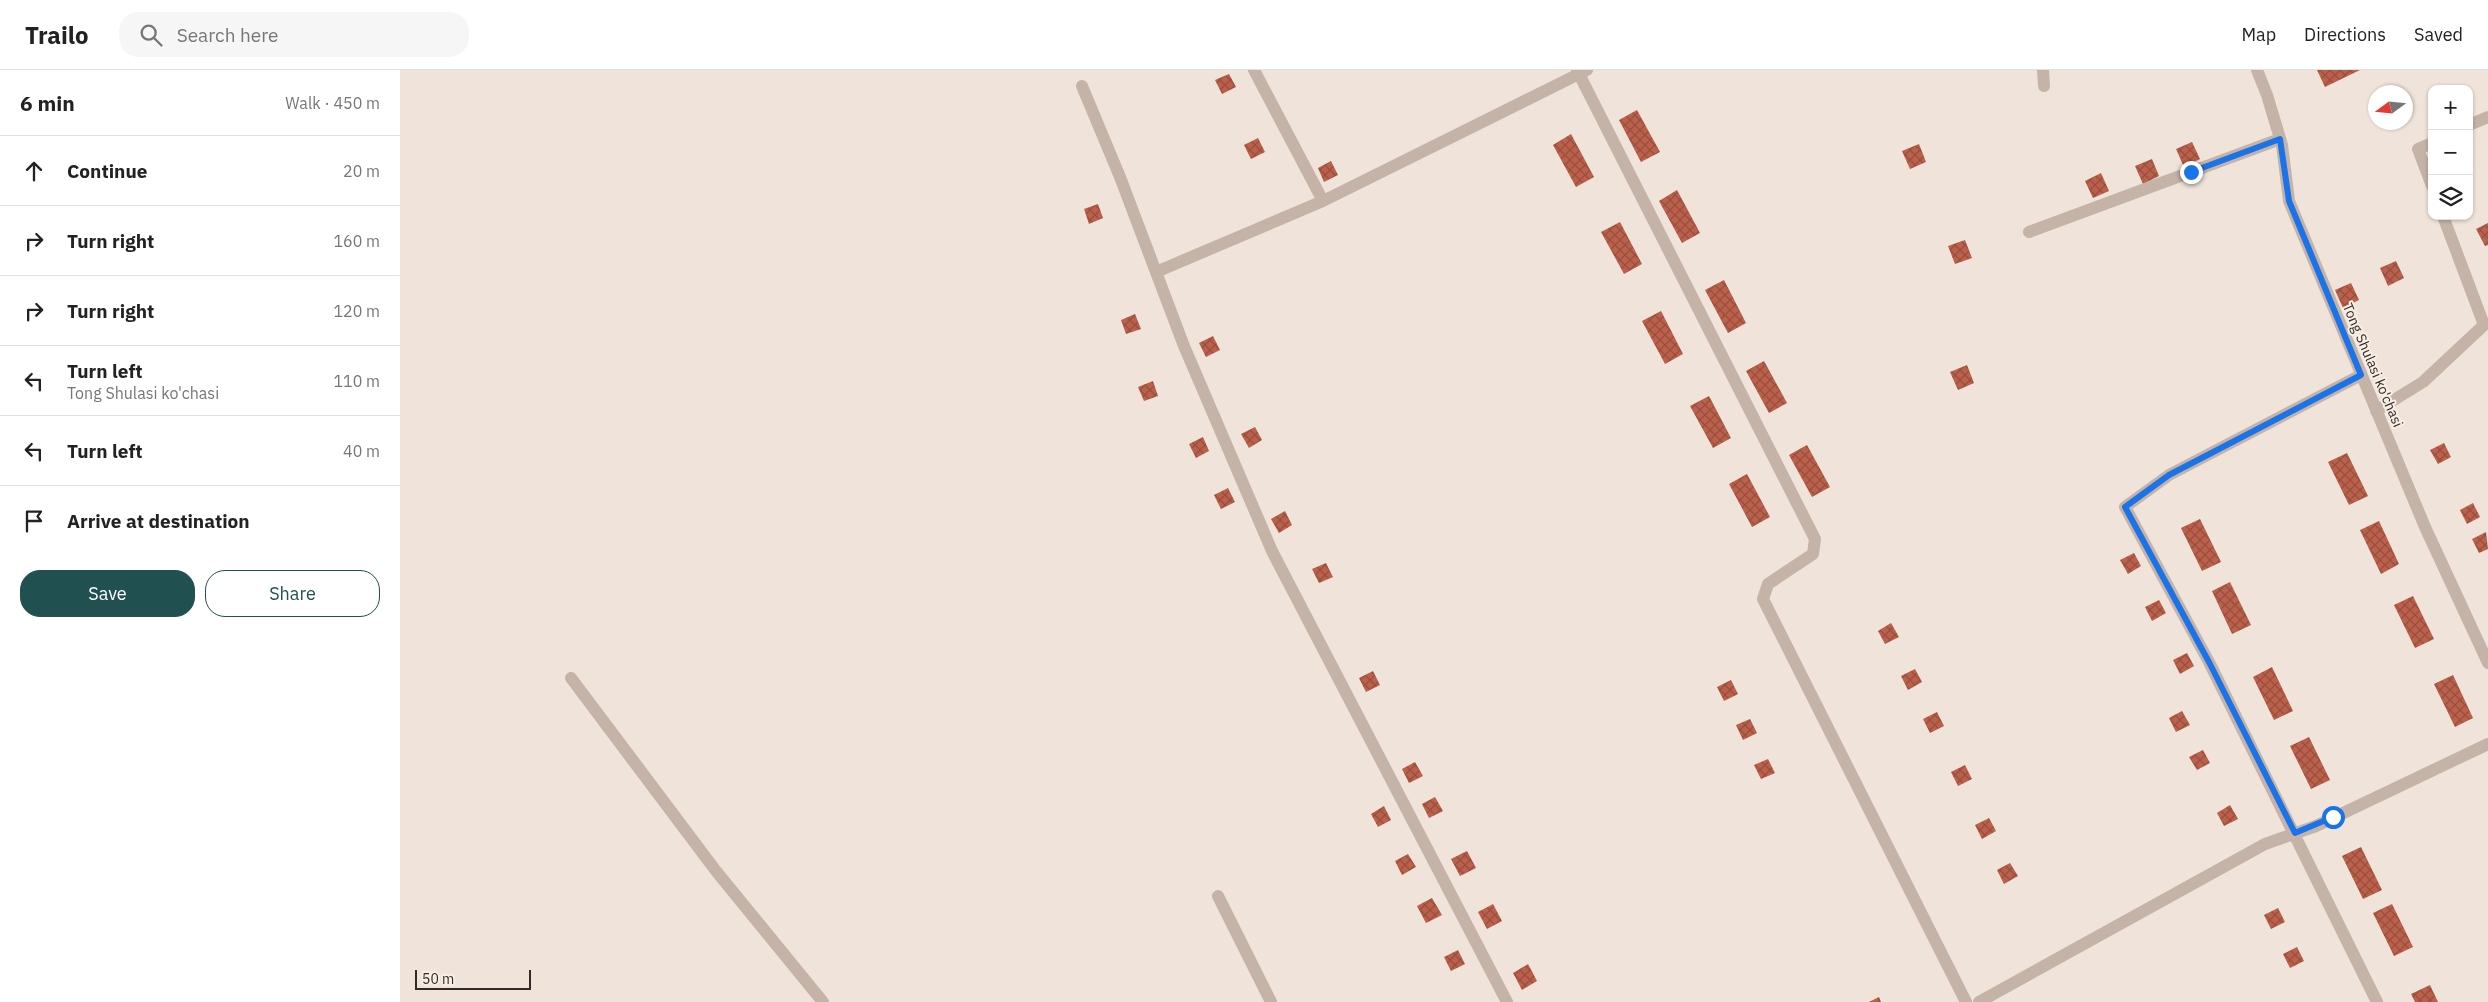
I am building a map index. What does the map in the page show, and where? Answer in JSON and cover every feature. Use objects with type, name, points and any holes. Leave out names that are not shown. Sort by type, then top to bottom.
[{"type":"street","points":[[1254,70],[1323,201]]},
{"type":"street","points":[[2043,70],[2044,86]]},
{"type":"street","name":"Tong Shulasi ko'chasi","points":[[2257,70],[2267,95],[2280,139],[2289,201],[2425,527],[2488,664]]},
{"type":"street","points":[[1156,272],[1323,201],[1581,71],[1815,539],[1813,554],[1768,584],[1763,599],[1966,1002]]},
{"type":"street","points":[[1082,86],[1120,177],[1184,346],[1272,551],[1507,1002]]},
{"type":"street","points":[[2473,123],[2488,117]]},
{"type":"street","points":[[2030,232],[2280,139]]},
{"type":"street","points":[[2428,145],[2418,149],[2428,175]]},
{"type":"street","points":[[2376,411],[2423,382],[2484,325],[2445,220]]},
{"type":"street","points":[[2361,375],[2169,475],[2125,507],[2210,664],[2377,1002]]},
{"type":"street","points":[[571,678],[716,871],[823,1002]]},
{"type":"street","points":[[1979,1002],[2265,844],[2316,826],[2488,744]]},
{"type":"street","points":[[1218,896],[1271,1002]]},
{"type":"building","points":[[2317,70],[2360,70],[2325,87]]},
{"type":"building","points":[[1229,74],[1236,87],[1222,94],[1215,80]]},
{"type":"building","points":[[1637,110],[1660,152],[1641,162],[1619,120]]},
{"type":"building","points":[[1571,134],[1594,177],[1576,187],[1553,145]]},
{"type":"building","points":[[1258,138],[1265,152],[1251,159],[1244,145]]},
{"type":"building","points":[[2192,142],[2200,159],[2184,167],[2176,149]]},
{"type":"building","points":[[1919,144],[1926,162],[1910,169],[1902,151]]},
{"type":"building","points":[[2152,159],[2159,176],[2143,184],[2135,166]]},
{"type":"building","points":[[1331,161],[1338,175],[1324,182],[1318,168]]},
{"type":"building","points":[[2101,173],[2109,191],[2093,198],[2085,181]]},
{"type":"building","points":[[1677,190],[1700,233],[1682,243],[1659,201]]},
{"type":"building","points":[[1098,204],[1103,218],[1089,224],[1084,209]]},
{"type":"building","points":[[1620,222],[1642,264],[1624,274],[1601,232]]},
{"type":"building","points":[[2488,223],[2488,245],[2485,246],[2476,229]]},
{"type":"building","points":[[1965,240],[1972,258],[1955,264],[1948,246]]},
{"type":"building","points":[[2396,261],[2404,278],[2388,286],[2380,268]]},
{"type":"building","points":[[1724,280],[1746,323],[1728,333],[1705,290]]},
{"type":"building","points":[[2351,283],[2359,300],[2343,308],[2335,290]]},
{"type":"building","points":[[1661,311],[1683,354],[1665,364],[1642,321]]},
{"type":"building","points":[[1135,314],[1141,329],[1126,334],[1121,320]]},
{"type":"building","points":[[1213,336],[1220,350],[1206,357],[1199,343]]},
{"type":"building","points":[[1764,361],[1787,403],[1769,413],[1746,371]]},
{"type":"building","points":[[1967,365],[1974,383],[1958,390],[1950,372]]},
{"type":"building","points":[[1153,381],[1158,396],[1144,401],[1138,387]]},
{"type":"building","points":[[1709,396],[1731,438],[1713,448],[1690,406]]},
{"type":"building","points":[[1255,427],[1262,440],[1249,448],[1241,434]]},
{"type":"building","points":[[1203,437],[1209,451],[1196,458],[1189,444]]},
{"type":"building","points":[[2444,443],[2451,457],[2438,464],[2430,450]]},
{"type":"building","points":[[1807,445],[1830,487],[1812,497],[1789,455]]},
{"type":"building","points":[[2347,453],[2368,496],[2349,505],[2328,462]]},
{"type":"building","points":[[1747,474],[1770,517],[1752,527],[1729,484]]},
{"type":"building","points":[[1228,488],[1235,502],[1221,509],[1214,495]]},
{"type":"building","points":[[2473,503],[2480,517],[2467,524],[2460,510]]},
{"type":"building","points":[[1285,511],[1292,525],[1279,533],[1271,519]]},
{"type":"building","points":[[2200,519],[2221,562],[2202,571],[2181,528]]},
{"type":"building","points":[[2379,521],[2399,564],[2381,574],[2360,530]]},
{"type":"building","points":[[2486,532],[2488,549],[2479,553],[2472,539]]},
{"type":"building","points":[[2134,553],[2141,566],[2128,574],[2120,560]]},
{"type":"building","points":[[1326,563],[1333,577],[1319,583],[1312,569]]},
{"type":"building","points":[[2230,582],[2251,625],[2232,634],[2212,591]]},
{"type":"building","points":[[2413,596],[2434,639],[2415,648],[2394,605]]},
{"type":"building","points":[[2159,600],[2166,613],[2152,621],[2145,607]]},
{"type":"building","points":[[1891,623],[1899,637],[1885,644],[1878,631]]},
{"type":"building","points":[[2187,653],[2194,666],[2180,674],[2173,660]]},
{"type":"building","points":[[2272,667],[2293,711],[2274,720],[2253,677]]},
{"type":"building","points":[[1915,669],[1922,682],[1908,690],[1901,676]]},
{"type":"building","points":[[1373,671],[1380,685],[1366,692],[1359,678]]},
{"type":"building","points":[[2453,675],[2473,718],[2455,727],[2434,684]]},
{"type":"building","points":[[1731,680],[1738,694],[1724,701],[1717,687]]},
{"type":"building","points":[[2182,711],[2190,725],[2176,732],[2169,718]]},
{"type":"building","points":[[1937,712],[1944,726],[1930,733],[1923,719]]},
{"type":"building","points":[[1750,719],[1757,733],[1743,740],[1736,725]]},
{"type":"building","points":[[2309,737],[2330,780],[2311,789],[2290,746]]},
{"type":"building","points":[[2203,750],[2210,763],[2197,770],[2189,757]]},
{"type":"building","points":[[1768,759],[1775,773],[1761,779],[1754,765]]},
{"type":"building","points":[[1415,762],[1423,776],[1409,783],[1402,769]]},
{"type":"building","points":[[1965,765],[1972,779],[1958,786],[1951,772]]},
{"type":"building","points":[[1435,797],[1443,811],[1429,818],[1422,804]]},
{"type":"building","points":[[2230,805],[2238,819],[2224,826],[2217,813]]},
{"type":"building","points":[[1384,806],[1391,820],[1378,827],[1371,814]]},
{"type":"building","points":[[1989,818],[1996,831],[1982,839],[1975,825]]},
{"type":"building","points":[[2361,847],[2382,890],[2363,899],[2342,856]]},
{"type":"building","points":[[1467,851],[1476,868],[1460,876],[1451,859]]},
{"type":"building","points":[[1408,854],[1416,867],[1402,875],[1395,861]]},
{"type":"building","points":[[2010,863],[2018,876],[2004,884],[1997,870]]},
{"type":"building","points":[[1432,898],[1442,915],[1426,923],[1417,906]]},
{"type":"building","points":[[1493,904],[1502,921],[1487,929],[1478,912]]},
{"type":"building","points":[[2392,904],[2413,947],[2394,956],[2373,913]]},
{"type":"building","points":[[2278,908],[2285,922],[2271,929],[2264,915]]},
{"type":"building","points":[[2297,947],[2304,961],[2290,968],[2283,954]]},
{"type":"building","points":[[1458,950],[1465,964],[1451,971],[1444,957]]},
{"type":"building","points":[[1528,964],[1537,981],[1522,990],[1513,973]]},
{"type":"building","points":[[2430,985],[2438,1002],[2415,1002],[2411,994]]},
{"type":"building","points":[[1879,997],[1881,1002],[1869,1002]]},
{"type":"route","points":[[2191,172],[2280,139],[2289,201],[2361,375],[2169,475],[2125,507],[2210,664],[2295,833],[2316,826],[2333,817]]}]
